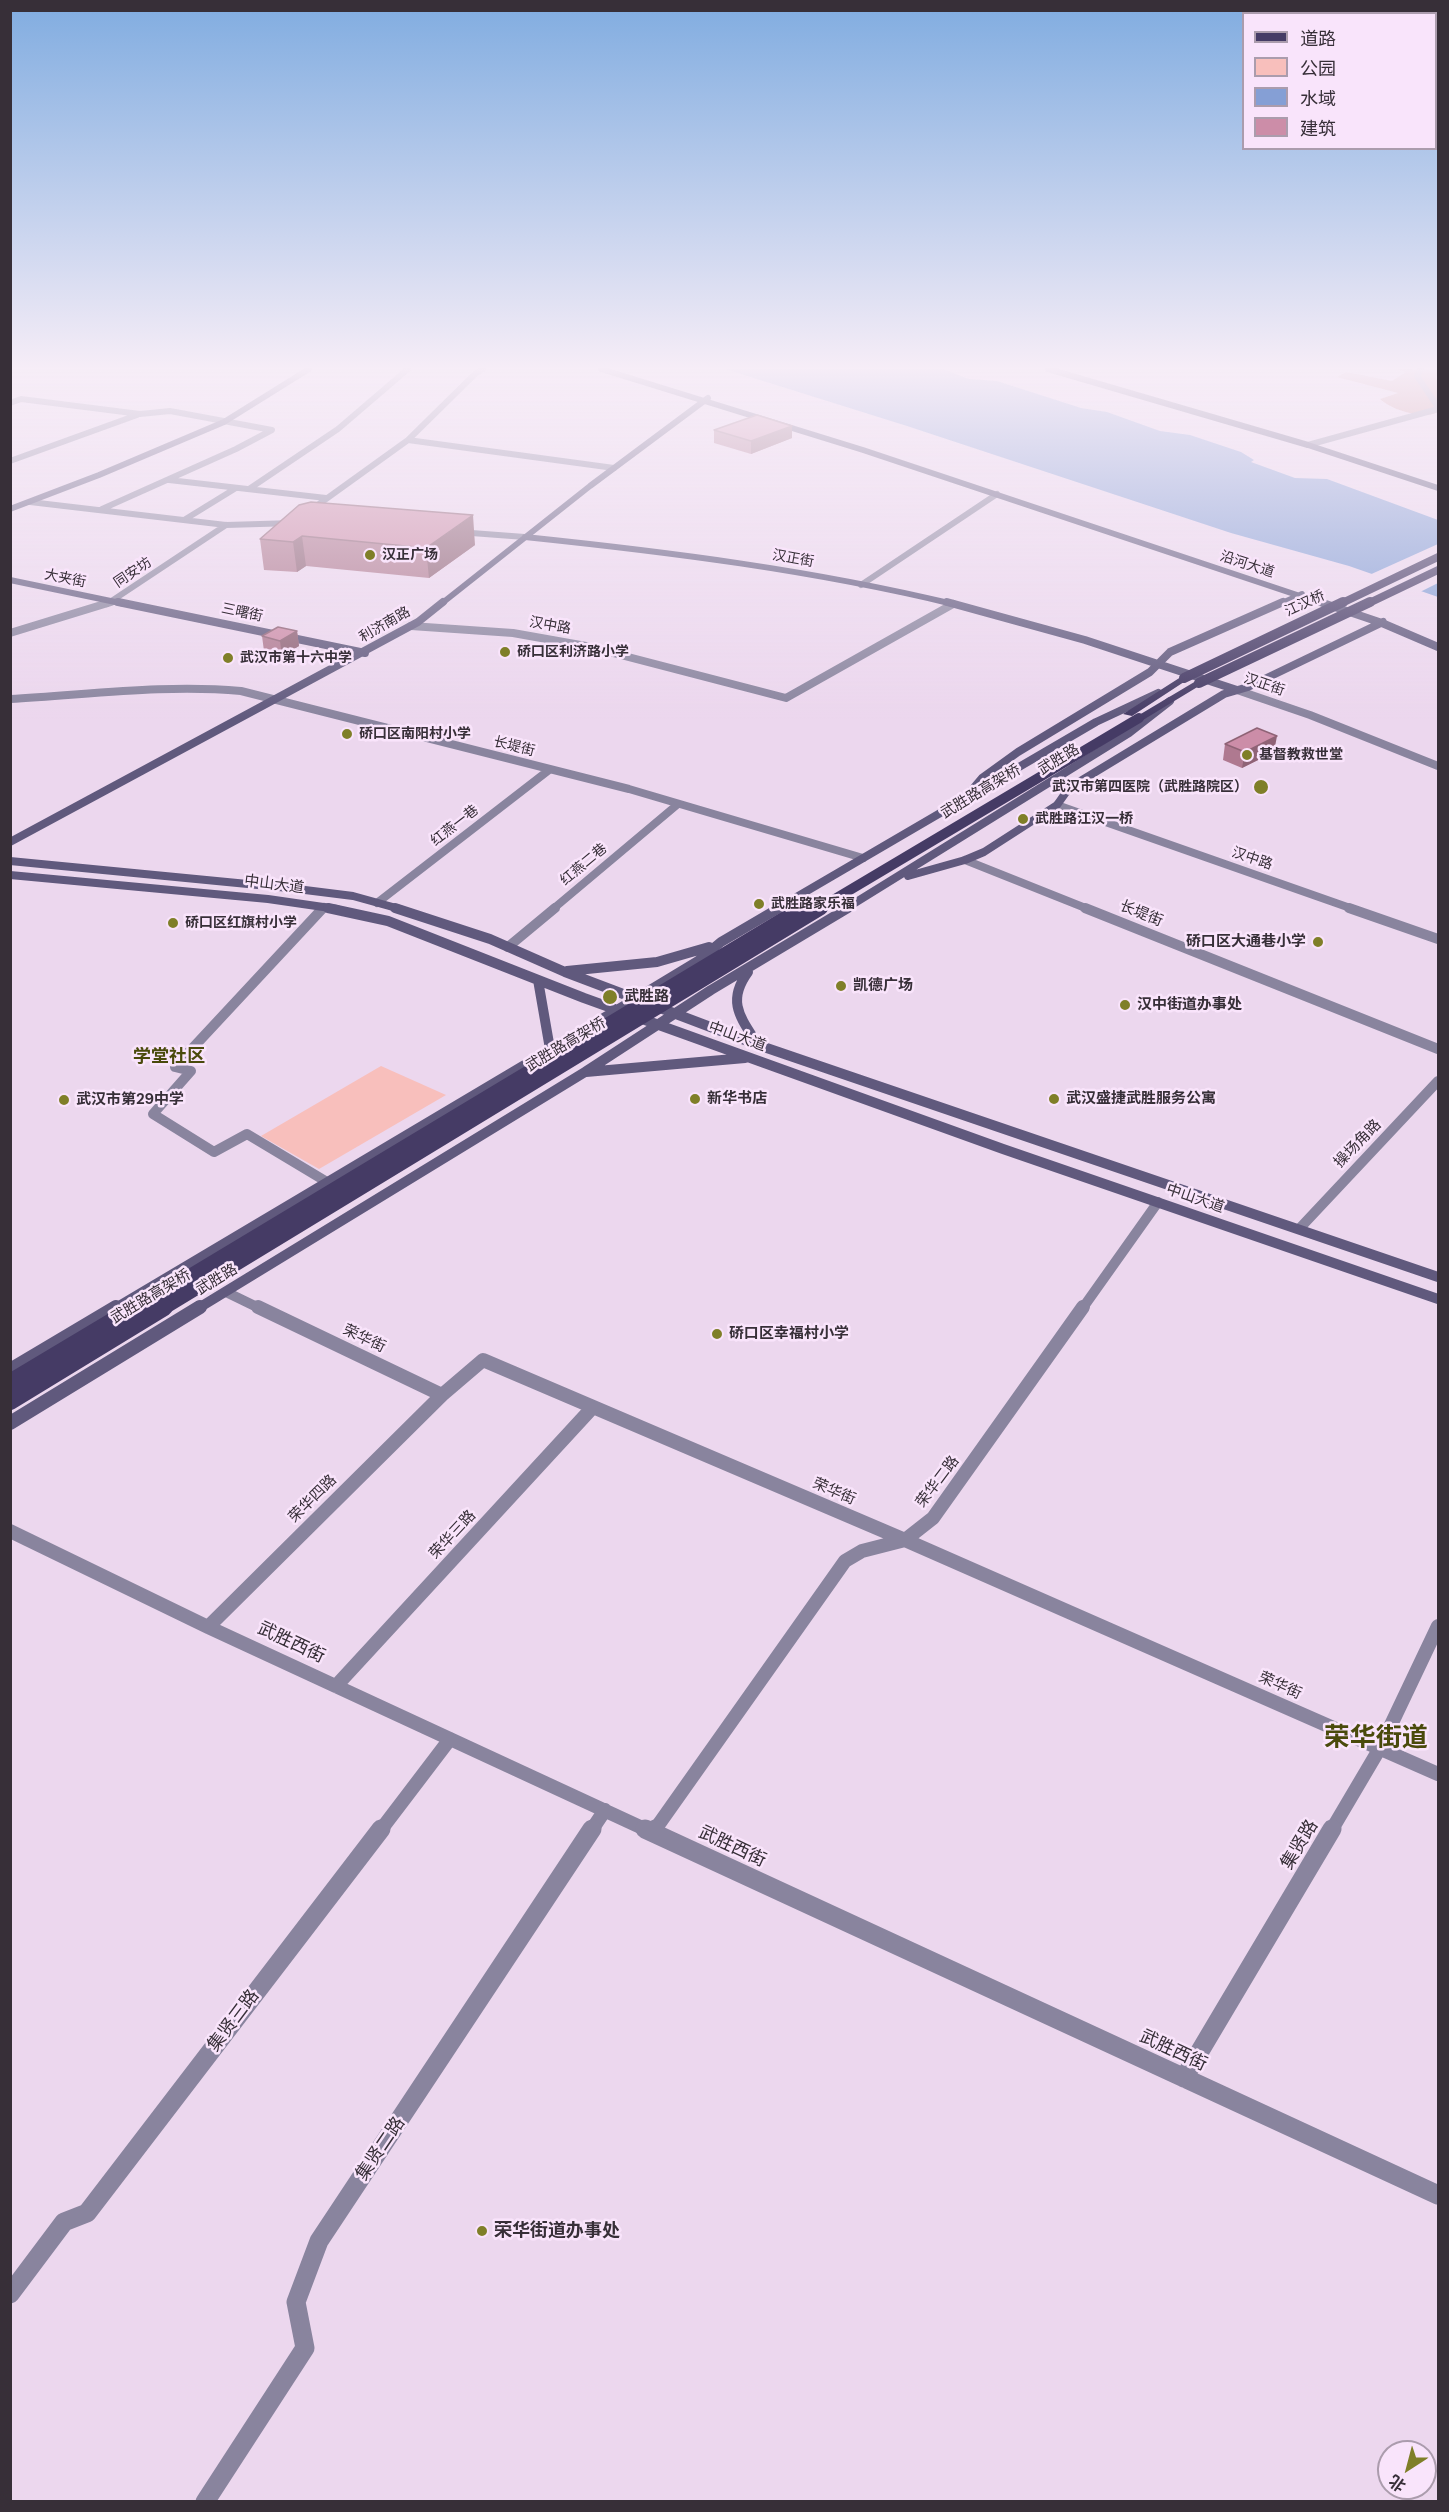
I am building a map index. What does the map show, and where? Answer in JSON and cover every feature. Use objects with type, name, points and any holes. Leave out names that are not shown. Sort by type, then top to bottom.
[{"type":"main road","points":[[10,509],[68,486]]},
{"type":"main road","name":"利济南路","points":[[10,842],[365,653],[411,626],[590,486]]},
{"type":"main road","name":"沿河大道","points":[[973,486],[1299,595],[1386,621],[1438,647]]},
{"type":"main road","name":"沿河大道","points":[[978,486],[1308,591],[1438,639]]},
{"type":"main road","points":[[10,498],[30,502]]},
{"type":"main road","name":"汉正街","points":[[525,537],[667,553],[861,585],[953,604],[1159,662],[1237,690]]},
{"type":"main road","name":"江汉桥","points":[[1184,678],[1438,557]]},
{"type":"main road","name":"江汉桥","points":[[1199,683],[1438,570]]},
{"type":"main road","name":"大夹街","points":[[10,580],[114,601]]},
{"type":"main road","points":[[965,798],[982,777],[1018,752],[1150,672],[1170,652],[1308,591]]},
{"type":"main road","name":"三曙街","points":[[114,601],[365,653]]},
{"type":"main road","points":[[1069,788],[1224,694],[1386,621]]},
{"type":"main road","name":"武胜路","points":[[10,1370],[617,1010],[698,961],[721,942],[863,858],[1096,722],[1184,678]]},
{"type":"main road","name":"武胜路","points":[[10,1423],[585,1072],[711,990],[752,968],[1079,765],[1129,733],[1172,699],[1199,683]]},
{"type":"main road","points":[[1134,716],[1158,693]]},
{"type":"main road","points":[[1134,716],[1172,699]]},
{"type":"main road","name":"武胜路高架桥","points":[[10,1383],[1134,716]]},
{"type":"main road","name":"武胜路高架桥","points":[[10,1401],[1134,716]]},
{"type":"main road","points":[[885,885],[984,852],[1057,805],[1069,788],[1079,765]]},
{"type":"main road","name":"中山大道","points":[[10,861],[289,888],[353,897],[428,917],[758,1045],[1169,1186],[1300,1228],[1438,1277]]},
{"type":"main road","name":"中山大道","points":[[10,875],[268,898],[388,921],[658,1025],[1438,1299]]},
{"type":"main road","points":[[565,972],[667,961],[690,955],[721,942]]},
{"type":"main road","points":[[752,968],[740,981],[735,993],[735,1004],[758,1045]]},
{"type":"main road","points":[[538,980],[550,1049]]},
{"type":"main road","points":[[585,1072],[750,1057]]},
{"type":"street","points":[[102,509],[154,486]]},
{"type":"street","points":[[221,486],[326,498]]},
{"type":"street","points":[[249,489],[253,486]]},
{"type":"street","points":[[292,523],[343,486]]},
{"type":"street","points":[[184,519],[236,488]]},
{"type":"street","points":[[861,585],[997,494]]},
{"type":"street","points":[[30,502],[226,525],[301,523]]},
{"type":"street","name":"同安坊","points":[[10,633],[114,601],[226,525]]},
{"type":"street","name":"汉正街","points":[[444,531],[525,537]]},
{"type":"street","name":"汉中路","points":[[411,626],[513,633],[586,646],[786,698],[953,604]]},
{"type":"street","name":"长堤街","points":[[10,699],[179,687],[214,687],[277,699],[549,770],[678,804],[863,858]]},
{"type":"street","name":"汉正街","points":[[1237,690],[1310,715],[1438,766]]},
{"type":"street","name":"红燕一巷","points":[[377,903],[549,770]]},
{"type":"street","name":"红燕二巷","points":[[508,947],[678,804]]},
{"type":"street","name":"汉中路","points":[[1057,805],[1438,939]]},
{"type":"street","name":"长堤街","points":[[965,860],[1438,1049]]},
{"type":"street","points":[[324,907],[175,1067],[191,1071],[153,1114],[214,1152],[247,1134],[327,1182]]},
{"type":"street","name":"操场角路","points":[[1300,1228],[1438,1081]]},
{"type":"street","name":"荣华二路","points":[[653,1832],[845,1561],[862,1551],[905,1540],[933,1518],[1158,1202]]},
{"type":"street","name":"荣华街","points":[[226,1292],[442,1395],[483,1360],[905,1540],[1438,1774]]},
{"type":"street","name":"荣华四路","points":[[207,1627],[442,1395]]},
{"type":"street","name":"荣华三路","points":[[336,1686],[593,1407]]},
{"type":"street","name":"武胜西街","points":[[10,1531],[207,1627],[1438,2195]]},
{"type":"street","name":"集贤路","points":[[1184,2078],[1380,1748],[1438,1626]]},
{"type":"street","name":"集贤三路","points":[[10,2294],[64,2222],[87,2213],[450,1739]]},
{"type":"street","name":"集贤二路","points":[[205,2502],[305,2348],[296,2302],[319,2241],[605,1810]]},
{"type":"green space","points":[[381,1066],[446,1095],[319,1169],[261,1136]]},
{"type":"water","points":[[1089,486],[1347,486],[1438,520],[1438,597],[1349,566],[1231,533]]},
{"type":"pier","points":[[1438,544],[1438,583],[1418,593],[1367,576]]},
{"type":"building","points":[[311,502],[473,515],[426,548],[302,536],[293,542],[260,539],[299,505]]},
{"type":"building","points":[[278,627],[297,631],[280,641],[262,636]]},
{"type":"building","points":[[1257,728],[1277,736],[1245,752],[1225,744]]},
{"type":"place","name":"汉正广场","points":[[370,555]]},
{"type":"place","name":"硚口区利济路小学","points":[[505,652]]},
{"type":"place","name":"武汉市第十六中学","points":[[228,658]]},
{"type":"place","name":"硚口区南阳村小学","points":[[347,734]]},
{"type":"place","name":"基督教救世堂","points":[[1247,755]]},
{"type":"place","name":"武汉市第四医院（武胜路院区）","points":[[1261,787]]},
{"type":"place","name":"武胜路江汉一桥","points":[[1023,819]]},
{"type":"place","name":"武胜路家乐福","points":[[759,904]]},
{"type":"place","name":"硚口区红旗村小学","points":[[173,923]]},
{"type":"place","name":"硚口区大通巷小学","points":[[1318,942]]},
{"type":"place","name":"凯德广场","points":[[841,986]]},
{"type":"place","name":"武胜路","points":[[610,997]]},
{"type":"place","name":"汉中街道办事处","points":[[1125,1005]]},
{"type":"place","name":"新华书店","points":[[695,1099]]},
{"type":"place","name":"武汉盛捷武胜服务公寓","points":[[1054,1099]]},
{"type":"place","name":"武汉市第29中学","points":[[64,1100]]},
{"type":"place","name":"硚口区幸福村小学","points":[[717,1334]]},
{"type":"place","name":"荣华街道办事处","points":[[482,2231]]},
{"type":"district","name":"学堂社区","points":[[169,1057]]},
{"type":"district","name":"荣华街道","points":[[1376,1739]]}]
